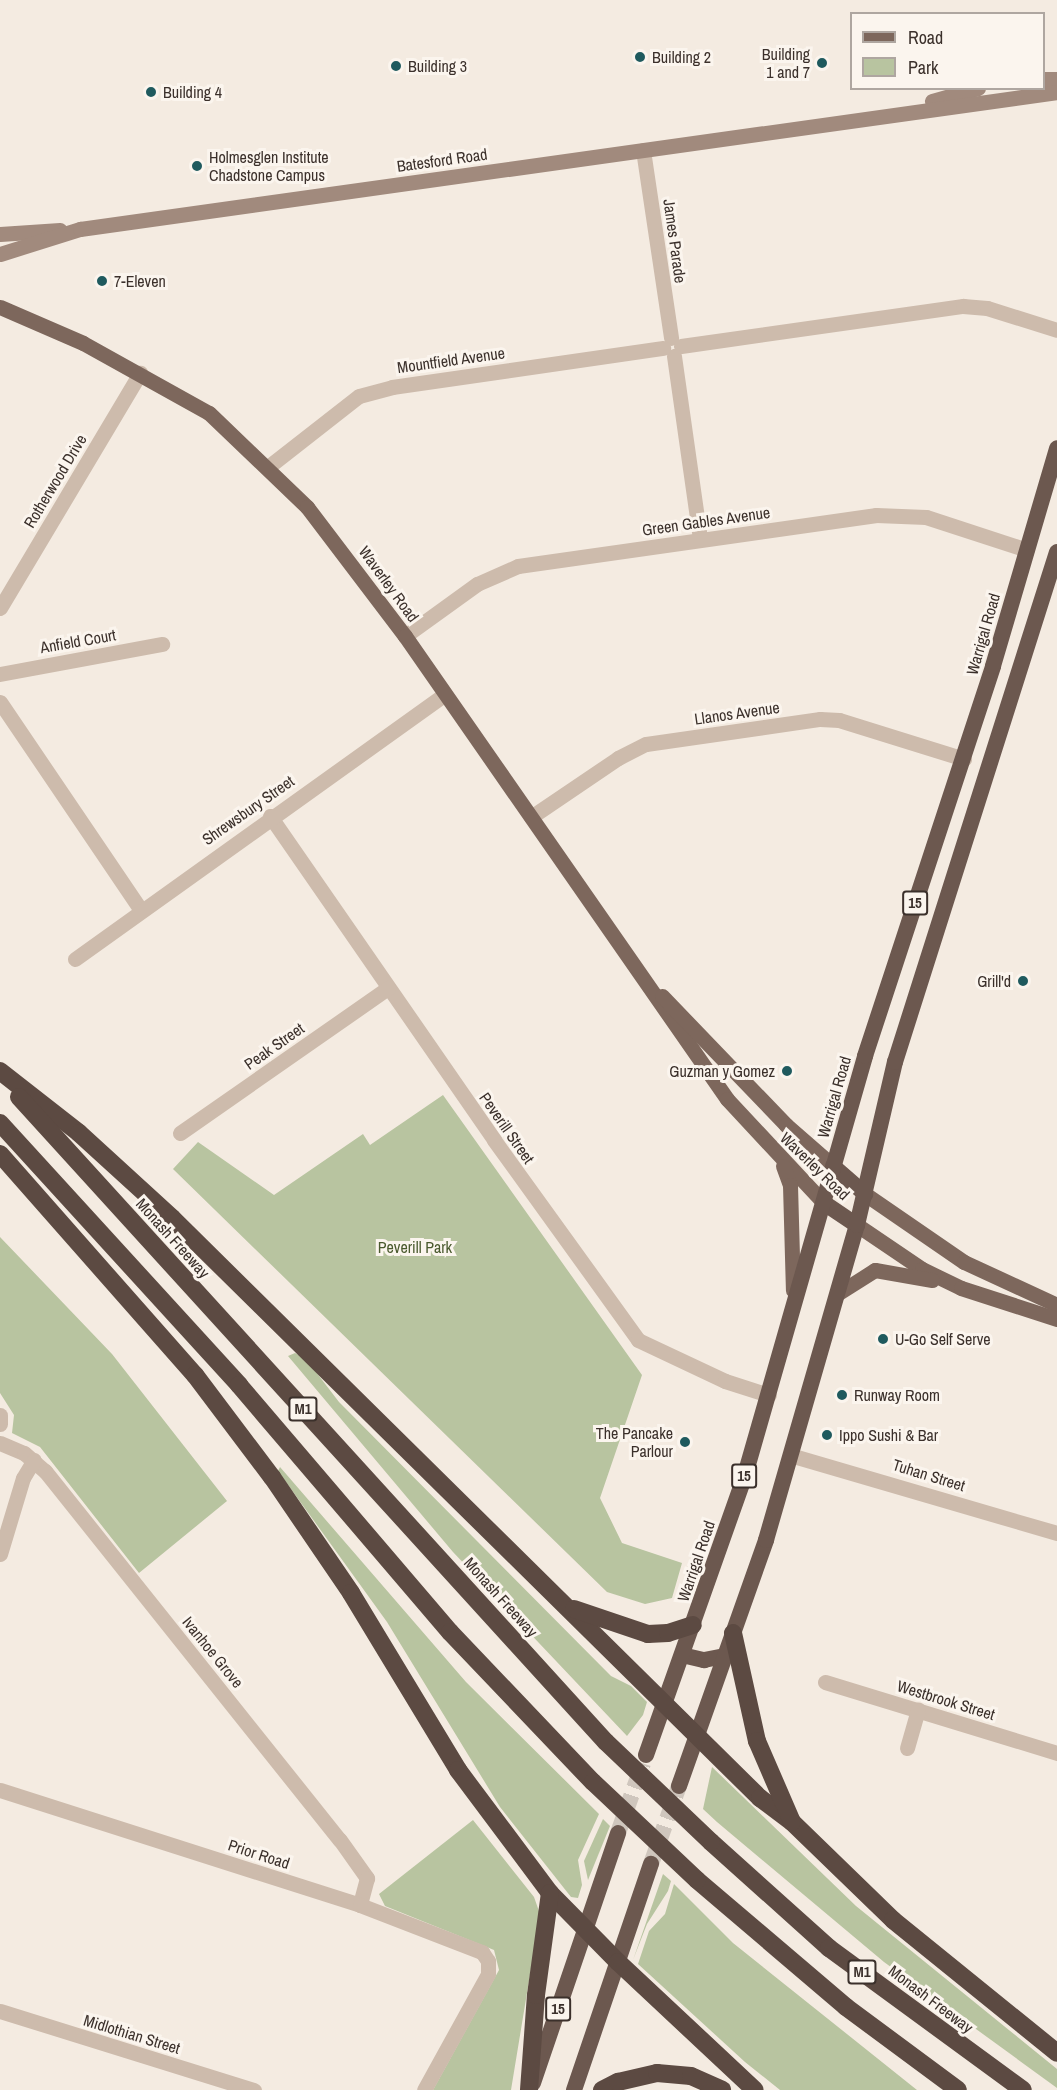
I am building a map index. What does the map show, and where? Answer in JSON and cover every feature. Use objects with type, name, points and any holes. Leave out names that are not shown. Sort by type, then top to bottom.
[{"type":"highway","name":"Warrigal Road","points":[[646,1755],[693,1625],[769,1395],[865,1056],[964,759],[1057,448]]},
{"type":"highway","name":"15","points":[[679,1786],[733,1633],[790,1455],[857,1226],[895,1062],[1057,552]]},
{"type":"highway","points":[[0,1071],[79,1133],[172,1218],[698,1734],[760,1798],[792,1822],[893,1920],[1057,2053]]},
{"type":"highway","name":"Monash Freeway","points":[[0,1076],[606,1742],[711,1842],[830,1948],[1023,2090]]},
{"type":"highway","name":"M1","points":[[0,1123],[232,1376],[450,1632],[593,1782],[697,1880],[846,2007],[958,2090]]},
{"type":"highway","points":[[0,1154],[195,1375],[272,1477],[351,1593],[458,1770],[550,1893],[618,1962],[755,2090]]},
{"type":"highway","name":"Waverley Road","points":[[833,1166],[865,1194]]},
{"type":"highway","name":"Waverley Road","points":[[824,1203],[857,1226]]},
{"type":"highway","points":[[567,1606],[648,1634],[668,1633],[693,1625]]},
{"type":"highway","points":[[733,1633],[757,1741],[792,1822]]},
{"type":"highway","points":[[682,1655],[704,1660],[725,1656]]},
{"type":"highway","name":"15","points":[[530,2090],[618,1833]]},
{"type":"highway","points":[[574,2090],[651,1864]]},
{"type":"highway","points":[[530,2090],[536,1995],[550,1893]]},
{"type":"highway","points":[[602,2090],[618,2082],[657,2073],[691,2076],[722,2090]]},
{"type":"main road","name":"Batesford Road","points":[[892,113],[971,90]]},
{"type":"main road","name":"Batesford Road","points":[[0,254],[80,229],[892,113],[1057,92]]},
{"type":"main road","points":[[0,234],[80,229]]},
{"type":"main road","name":"Waverley Road","points":[[4,311],[140,373],[209,413],[268,467],[334,538],[445,693],[727,1099],[781,1161],[824,1203]]},
{"type":"main road","name":"Waverley Road","points":[[642,978],[786,1125],[833,1166]]},
{"type":"main road","points":[[781,1161],[790,1185],[794,1246],[791,1323]]},
{"type":"main road","name":"Waverley Road","points":[[865,1194],[964,1262],[1057,1305]]},
{"type":"main road","name":"Waverley Road","points":[[857,1226],[922,1269],[961,1288],[1057,1319]]},
{"type":"main road","points":[[837,1294],[874,1270],[961,1288]]},
{"type":"street","name":"James Parade","points":[[643,150],[700,539]]},
{"type":"street","name":"Mountfield Avenue","points":[[268,467],[358,396],[392,387],[963,306],[1000,312],[1057,330]]},
{"type":"street","name":"Rotherwood Drive","points":[[0,608],[140,373]]},
{"type":"street","name":"Green Gables Avenue","points":[[405,636],[477,584],[518,566],[700,539],[906,514],[1027,550]]},
{"type":"street","name":"Anfield Court","points":[[0,674],[162,644]]},
{"type":"street","name":"Shrewsbury Street","points":[[75,959],[140,909],[445,693]]},
{"type":"street","points":[[0,702],[140,909]]},
{"type":"street","name":"Llanos Avenue","points":[[531,817],[618,758],[646,744],[820,720],[839,720],[964,759]]},
{"type":"street","name":"Peverill Street","points":[[270,816],[614,1310],[638,1340],[715,1377],[769,1395]]},
{"type":"street","name":"Peak Street","points":[[180,1133],[388,988]]},
{"type":"street","points":[[0,1415],[0,1424]]},
{"type":"street","name":"Ivanhoe Grove","points":[[0,1443],[34,1460],[340,1840],[367,1878],[360,1905]]},
{"type":"street","name":"Tuhan Street","points":[[790,1455],[1057,1533]]},
{"type":"street","points":[[0,1554],[23,1478],[34,1460]]},
{"type":"street","name":"Westbrook Street","points":[[825,1682],[1057,1753]]},
{"type":"street","points":[[907,1748],[918,1710]]},
{"type":"street","name":"Prior Road","points":[[0,1790],[360,1905],[482,1952],[488,1961],[488,1974],[423,2090]]},
{"type":"street","name":"Midlothian Street","points":[[0,2011],[236,2087],[254,2090]]},
{"type":"green space","name":"Peverill Park","points":[[443,1095],[642,1375],[600,1498],[622,1543],[682,1563],[672,1598],[645,1604],[607,1592],[173,1169],[198,1142],[274,1195],[363,1134],[370,1145]]},
{"type":"green space","points":[[0,1237],[112,1354],[227,1501],[139,1573],[40,1447],[12,1433],[14,1415],[0,1393]]},
{"type":"green space","points":[[295,1353],[306,1359],[339,1402],[611,1676],[631,1686],[647,1702],[643,1715],[627,1736],[453,1552],[288,1356]]},
{"type":"green space","points":[[280,1467],[466,1682],[599,1814],[578,1860],[582,1885],[578,1898],[571,1897],[500,1807],[387,1622],[278,1471]]},
{"type":"green space","points":[[712,1767],[856,1906],[1057,2069],[1057,2088],[884,1962],[703,1809]]},
{"type":"green space","points":[[603,1819],[610,1826],[588,1880],[584,1861]]},
{"type":"green space","points":[[473,1820],[534,1897],[540,1914],[511,2090],[433,2090],[499,1970],[494,1950],[385,1906],[379,1894]]},
{"type":"green space","points":[[663,1874],[671,1881],[668,1891],[647,1924],[633,1960]]},
{"type":"green space","points":[[674,1884],[733,1943],[917,2090],[780,2090],[745,2062],[638,1964],[649,1931],[665,1914]]},
{"type":"tunnel","points":[[618,1833],[643,1763]]},
{"type":"tunnel","points":[[651,1864],[679,1786]]},
{"type":"place","name":"Building 2","points":[[640,57]]},
{"type":"place","name":"Building 1 and 7","points":[[822,63]]},
{"type":"place","name":"Building 3","points":[[396,66]]},
{"type":"place","name":"Building 4","points":[[151,92]]},
{"type":"place","name":"Holmesglen Institute Chadstone Campus","points":[[197,166]]},
{"type":"place","name":"7-Eleven","points":[[102,281]]},
{"type":"place","name":"Grill'd","points":[[1023,981]]},
{"type":"place","name":"Guzman y Gomez","points":[[787,1071]]},
{"type":"place","name":"U-Go Self Serve","points":[[883,1339]]},
{"type":"place","name":"Runway Room","points":[[842,1395]]},
{"type":"place","name":"Ippo Sushi & Bar","points":[[827,1435]]},
{"type":"place","name":"The Pancake Parlour","points":[[685,1442]]}]
